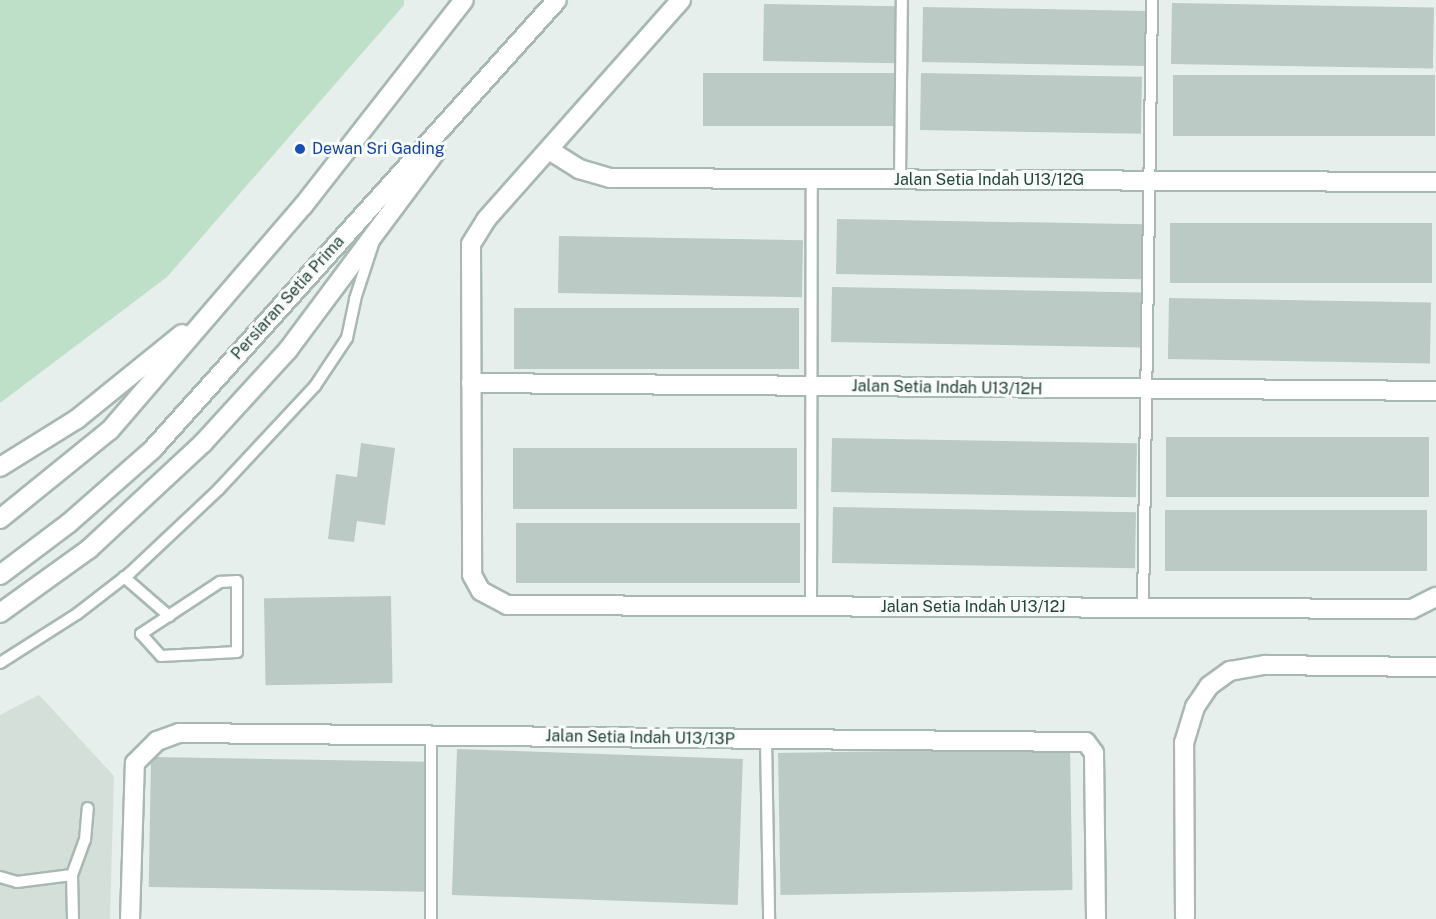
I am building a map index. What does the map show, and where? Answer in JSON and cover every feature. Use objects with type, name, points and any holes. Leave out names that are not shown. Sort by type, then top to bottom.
[{"type":"street","points":[[438,31],[453,0]]},
{"type":"street","points":[[0,519],[110,430],[222,303],[303,206],[464,0]]},
{"type":"street","name":"Persiaran Setia Prima","points":[[0,574],[69,523],[152,450],[504,63],[557,0]]},
{"type":"street","points":[[471,383],[471,244],[486,220],[681,0]]},
{"type":"street","points":[[0,613],[89,549],[203,443],[288,350],[504,63]]},
{"type":"street","name":"Jalan Setia Indah U13/12G","points":[[549,150],[579,169],[610,178],[1436,182]]},
{"type":"street","points":[[0,467],[77,419],[222,303]]},
{"type":"street","name":"Jalan Setia Indah U13/12H","points":[[471,383],[1429,392]]},
{"type":"street","name":"Jalan Setia Indah U13/12J","points":[[471,383],[472,574],[481,591],[507,605],[1412,609],[1436,597]]},
{"type":"street","points":[[1183,918],[1184,743],[1195,707],[1209,686],[1230,671],[1265,665],[1436,667]]},
{"type":"street","name":"Jalan Setia Indah U13/13P","points":[[130,919],[135,763],[157,741],[180,733],[1086,742],[1094,753],[1096,919]]},
{"type":"lane","points":[[900,179],[902,0]]},
{"type":"lane","points":[[1143,608],[1152,0]]},
{"type":"lane","points":[[810,606],[812,179]]},
{"type":"lane","points":[[0,663],[76,614],[124,578],[219,489],[315,386],[347,338],[355,299],[379,227]]},
{"type":"lane","points":[[124,578],[169,616]]},
{"type":"lane","points":[[237,581],[237,652],[161,656],[141,634],[169,616],[219,582],[237,581]]},
{"type":"lane","points":[[431,919],[432,735]]},
{"type":"lane","points":[[765,739],[769,919]]},
{"type":"lane","points":[[73,919],[72,875],[85,840],[88,808]]},
{"type":"lane","points":[[0,877],[17,882],[72,875]]},
{"type":"shaded area","points":[[39,695],[114,776],[110,919],[0,919],[0,715]]},
{"type":"green space","points":[[0,0],[404,0],[404,5],[167,277],[0,403]]},
{"type":"building","points":[[1172,3],[1434,8],[1433,69],[1171,64]]},
{"type":"building","points":[[764,4],[899,6],[898,63],[763,61]]},
{"type":"building","points":[[923,7],[1146,11],[1145,66],[922,62]]},
{"type":"building","points":[[703,73],[895,73],[895,126],[703,126]]},
{"type":"building","points":[[921,73],[1142,77],[1141,134],[920,130]]},
{"type":"building","points":[[1173,75],[1435,75],[1435,136],[1173,136]]},
{"type":"building","points":[[837,219],[1143,224],[1142,279],[836,274]]},
{"type":"building","points":[[1170,223],[1432,223],[1432,283],[1170,283]]},
{"type":"building","points":[[559,236],[803,240],[802,297],[558,293]]},
{"type":"building","points":[[832,287],[1143,292],[1142,347],[831,342]]},
{"type":"building","points":[[1169,298],[1431,303],[1430,364],[1168,359]]},
{"type":"building","points":[[514,308],[799,308],[799,369],[514,369]]},
{"type":"building","points":[[1166,437],[1429,437],[1429,497],[1166,497]]},
{"type":"building","points":[[832,438],[1137,443],[1136,497],[831,492]]},
{"type":"building","points":[[361,443],[395,448],[385,525],[357,521],[354,542],[328,539],[336,474],[357,477]]},
{"type":"building","points":[[513,448],[797,448],[797,509],[513,509]]},
{"type":"building","points":[[833,507],[1136,512],[1135,568],[832,563]]},
{"type":"building","points":[[1165,510],[1427,510],[1427,571],[1165,571]]},
{"type":"building","points":[[516,523],[800,523],[800,583],[516,583]]},
{"type":"building","points":[[391,596],[393,683],[266,685],[264,598]]},
{"type":"building","points":[[1070,748],[1072,890],[781,895],[778,753]]},
{"type":"building","points":[[457,749],[743,759],[738,905],[452,895]]},
{"type":"building","points":[[151,757],[428,762],[426,892],[149,887]]},
{"type":"place","name":"Dewan Sri Gading","points":[[300,149]]}]
